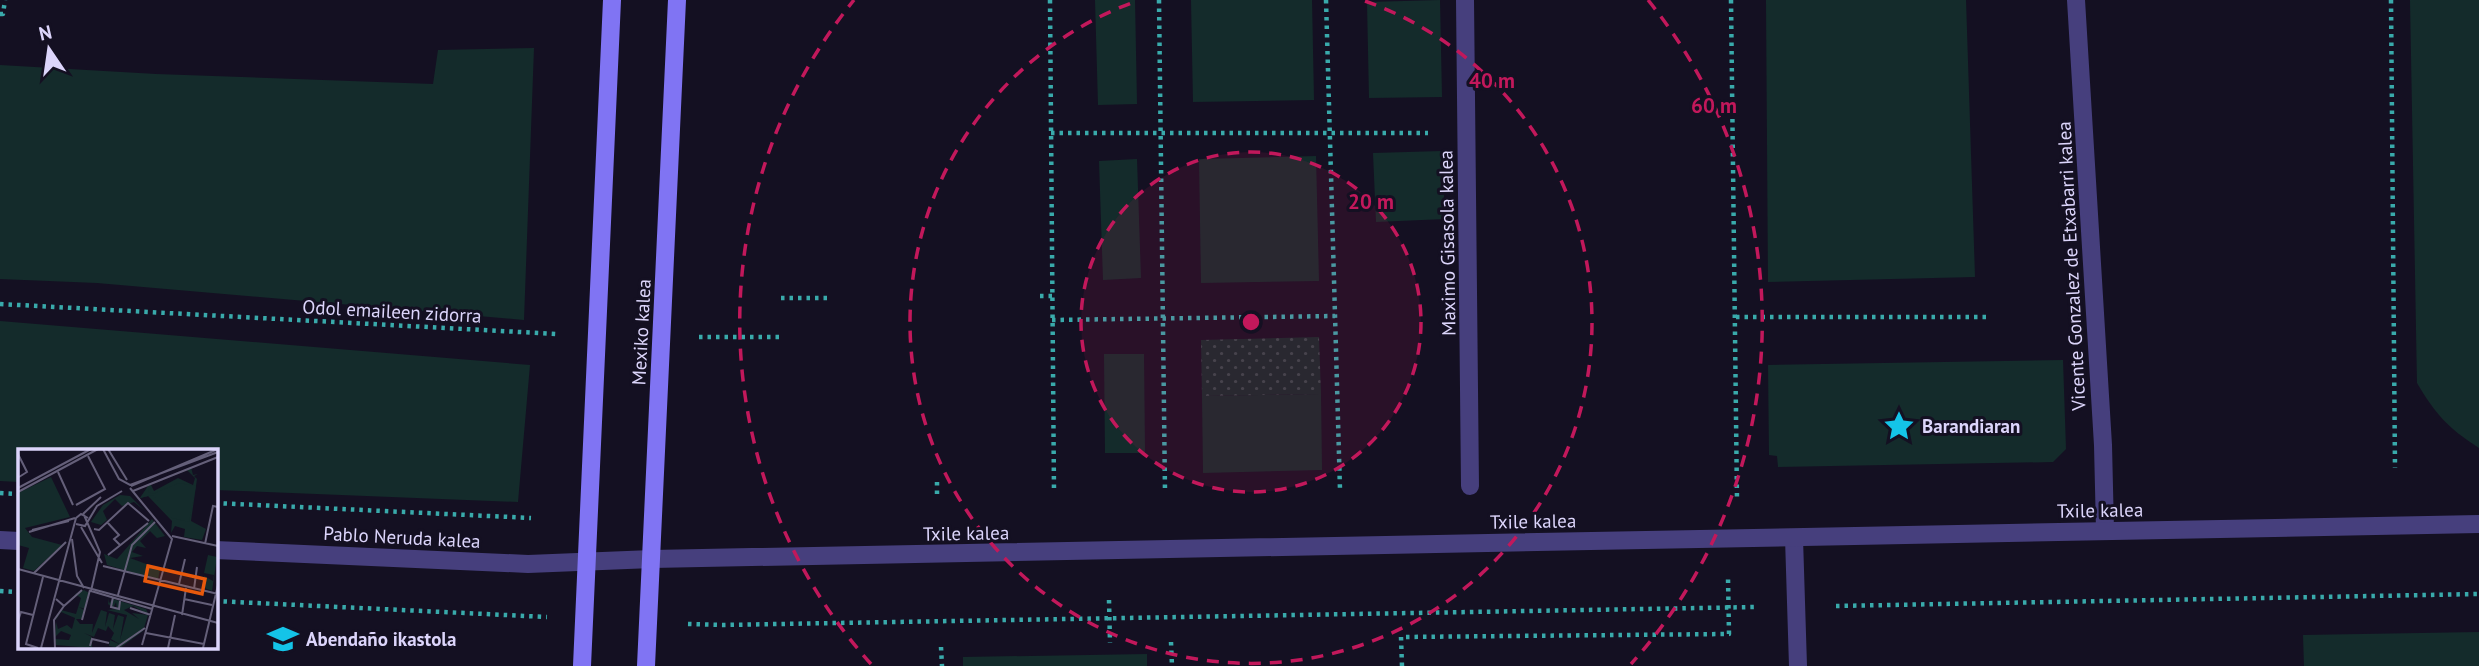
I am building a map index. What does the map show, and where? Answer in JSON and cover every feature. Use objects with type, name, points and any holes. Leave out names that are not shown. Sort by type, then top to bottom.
[{"type":"main road","points":[[582,666],[612,0]]},
{"type":"main road","name":"Mexiko kalea","points":[[646,666],[677,0]]},
{"type":"street","name":"Maximo Gisasola kalea","points":[[1465,0],[1470,486]]},
{"type":"street","name":"Vicente Gonzalez de Etxabarri kalea","points":[[2076,0],[2103,445],[2105,530]]},
{"type":"street","name":"Txile kalea","points":[[587,562],[2479,524]]},
{"type":"street","points":[[1794,538],[1798,666]]},
{"type":"street","points":[[0,540],[18,541]]},
{"type":"street","name":"Pablo Neruda kalea","points":[[217,550],[528,564],[587,562]]},
{"type":"path","points":[[0,14],[3,14],[5,0]]},
{"type":"path","points":[[1050,0],[1054,492]]},
{"type":"path","points":[[1159,0],[1165,491]]},
{"type":"path","points":[[1326,0],[1340,490]]},
{"type":"path","points":[[1402,666],[1401,637],[1729,634],[1728,567],[1738,482],[1731,0]]},
{"type":"path","points":[[2391,0],[2395,468]]},
{"type":"path","points":[[1051,133],[1467,133]]},
{"type":"path","points":[[1040,296],[1052,296]]},
{"type":"path","points":[[781,298],[828,298]]},
{"type":"path","name":"Odol emaileen zidorra","points":[[0,304],[597,335]]},
{"type":"path","points":[[1052,320],[1335,316]]},
{"type":"path","points":[[1736,317],[1987,317]]},
{"type":"path","points":[[662,335],[782,337]]},
{"type":"path","points":[[937,482],[937,494]]},
{"type":"path","points":[[0,493],[18,494]]},
{"type":"path","points":[[217,503],[531,518]]},
{"type":"path","points":[[0,591],[18,592]]},
{"type":"path","points":[[648,622],[722,625],[2479,594]]},
{"type":"path","points":[[1108,600],[1110,643]]},
{"type":"path","points":[[217,601],[584,619]]},
{"type":"path","points":[[1171,642],[1172,666]]},
{"type":"path","points":[[941,647],[942,666]]},
{"type":"green space","points":[[1095,0],[1135,0],[1137,104],[1098,105]]},
{"type":"green space","points":[[1191,0],[1312,0],[1314,100],[1193,102]]},
{"type":"green space","points":[[1440,0],[1442,97],[1369,98],[1367,2]]},
{"type":"green space","points":[[1766,0],[1966,0],[1975,277],[1768,282]]},
{"type":"green space","points":[[2410,0],[2479,0],[2479,448],[2444,420],[2417,383]]},
{"type":"green space","points":[[534,48],[524,320],[97,283],[0,279],[0,65],[156,74],[433,84],[438,50]]},
{"type":"green space","points":[[1442,151],[1445,219],[1376,222],[1373,153]]},
{"type":"green space","points":[[1316,156],[1319,281],[1201,283],[1199,159]]},
{"type":"green space","points":[[1137,159],[1141,278],[1103,280],[1099,161]]},
{"type":"green space","points":[[0,321],[530,365],[518,502],[217,490],[217,449],[18,449],[18,482],[0,481]]},
{"type":"green space","points":[[1319,337],[1321,394],[1202,396],[1201,340]]},
{"type":"green space","points":[[1104,354],[1144,354],[1145,453],[1105,453]]},
{"type":"green space","points":[[2063,360],[2066,449],[2053,462],[1778,467],[1777,456],[1769,455],[1768,365]]},
{"type":"green space","points":[[1321,394],[1322,470],[1203,473],[1202,396]]},
{"type":"green space","points":[[2479,632],[2479,666],[2304,666],[2303,635]]},
{"type":"green space","points":[[1147,654],[1147,666],[963,666],[963,657]]},
{"type":"place","name":"Barandiaran","points":[[1899,426]]},
{"type":"place","name":"Abendaño ikastola","points":[[283,639]]}]
